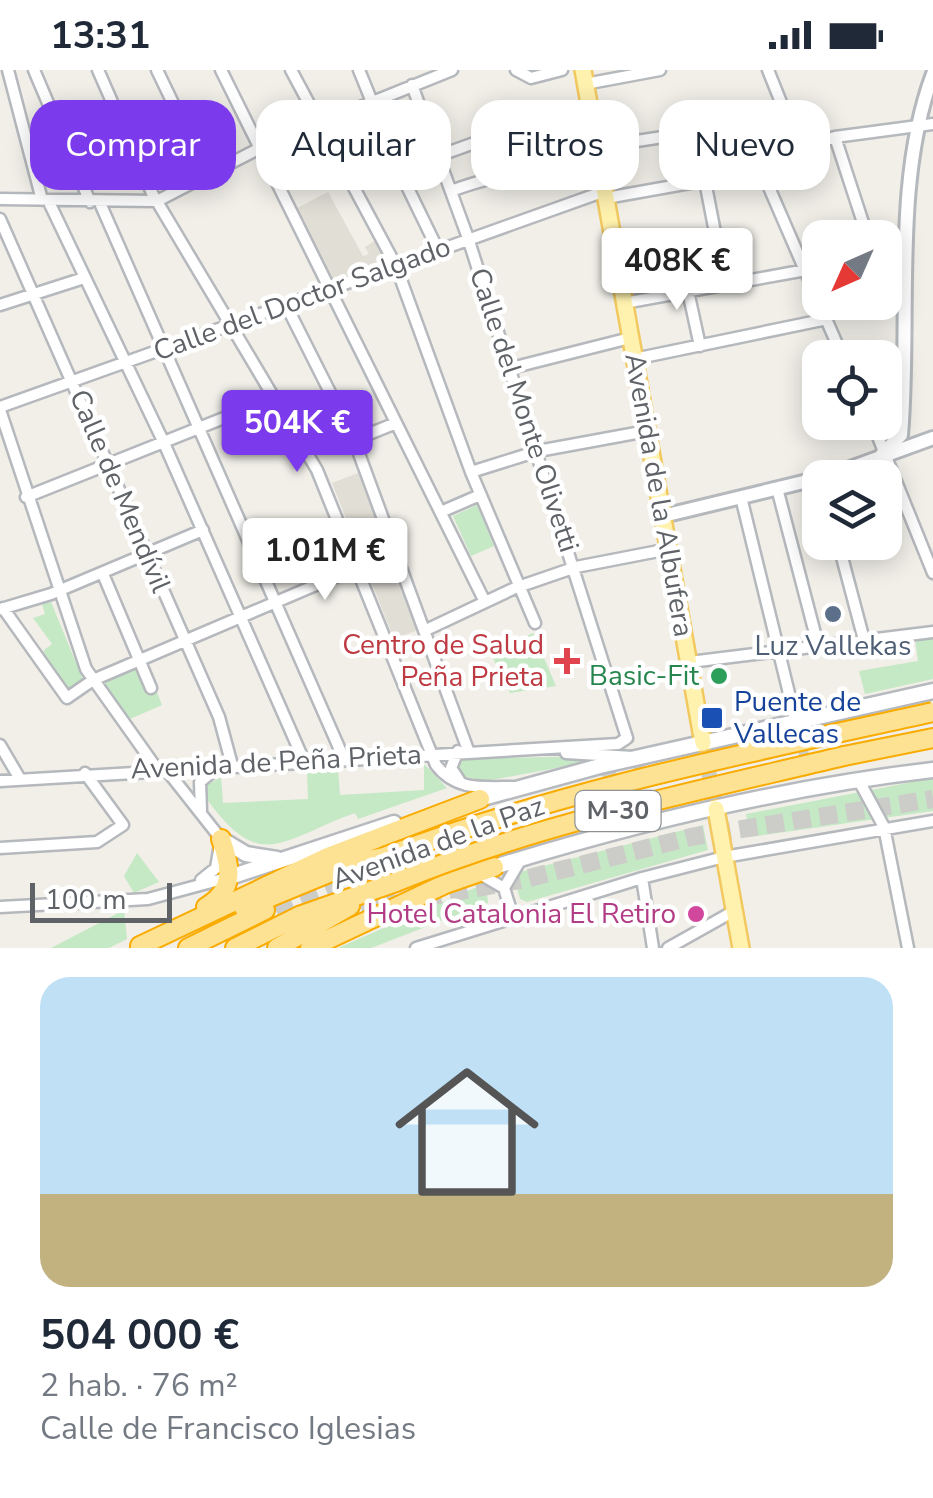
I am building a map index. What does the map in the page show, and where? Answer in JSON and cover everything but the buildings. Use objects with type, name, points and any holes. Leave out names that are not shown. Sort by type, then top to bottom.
[{"type":"highway","name":"Avenida de la Paz","points":[[188,948],[384,857],[459,829],[620,782],[933,712]]},
{"type":"highway","name":"Avenida de la Paz","points":[[235,948],[300,916],[468,852],[556,827],[933,738]]},
{"type":"highway","points":[[142,947],[473,792]]},
{"type":"highway","points":[[142,947],[212,904],[230,877],[221,839]]},
{"type":"highway","name":"M-30","points":[[142,947],[353,863],[384,857]]},
{"type":"highway","points":[[310,948],[475,872],[494,867]]},
{"type":"highway","points":[[277,948],[396,882]]},
{"type":"main road","name":"Avenida de la Albufera","points":[[605,190],[703,742]]},
{"type":"main road","points":[[230,877],[312,852],[473,792],[518,787],[933,691]]},
{"type":"main road","name":"Avenida de la Paz","points":[[494,867],[594,836],[716,809],[858,779],[933,770]]},
{"type":"main road","points":[[716,809],[741,948]]},
{"type":"main road","points":[[221,839],[263,858],[312,852]]},
{"type":"street","points":[[8,70],[45,200],[164,443],[304,761]]},
{"type":"street","points":[[34,70],[165,348],[344,759]]},
{"type":"street","points":[[98,70],[157,201],[229,328],[317,470],[429,752],[448,778],[473,792]]},
{"type":"street","points":[[157,70],[171,100]]},
{"type":"street","points":[[220,70],[256,144]]},
{"type":"street","points":[[291,70],[306,100]]},
{"type":"street","points":[[360,70],[368,100]]},
{"type":"street","points":[[374,100],[432,73],[452,70]]},
{"type":"street","points":[[520,71],[531,78],[562,70]]},
{"type":"street","points":[[584,77],[660,70]]},
{"type":"street","points":[[768,70],[779,100]]},
{"type":"street","points":[[882,454],[894,445],[902,426],[911,179],[926,123],[933,74]]},
{"type":"street","name":"Calle del Monte Olivetti","points":[[412,85],[417,100]]},
{"type":"street","points":[[830,138],[926,123]]},
{"type":"street","points":[[835,137],[862,220]]},
{"type":"street","points":[[451,190],[471,183]]},
{"type":"street","name":"Calle del Doctor Salgado","points":[[0,409],[468,238],[606,195],[659,188]]},
{"type":"street","points":[[1,196],[95,203],[157,201],[177,190]]},
{"type":"street","points":[[279,190],[485,602]]},
{"type":"street","points":[[355,190],[396,266],[471,472],[535,622]]},
{"type":"street","points":[[410,190],[438,250]]},
{"type":"street","name":"Calle del Monte Olivetti","points":[[451,190],[576,566],[627,738]]},
{"type":"street","points":[[707,190],[725,284]]},
{"type":"street","points":[[772,190],[802,261]]},
{"type":"street","name":"Calle de Mendívil","points":[[0,219],[219,716],[232,765]]},
{"type":"street","points":[[624,303],[802,271]]},
{"type":"street","points":[[0,305],[84,278]]},
{"type":"street","points":[[688,290],[700,346]]},
{"type":"street","points":[[286,305],[354,440],[426,630],[463,750],[451,768],[473,792]]},
{"type":"street","points":[[634,359],[827,320],[835,340]]},
{"type":"street","points":[[511,368],[630,338]]},
{"type":"street","points":[[26,497],[274,398]]},
{"type":"street","points":[[0,409],[74,642],[93,680],[221,839],[216,868],[182,890]]},
{"type":"street","points":[[354,440],[396,424]]},
{"type":"street","points":[[471,472],[538,451],[647,431]]},
{"type":"street","points":[[867,460],[933,438]]},
{"type":"street","points":[[878,440],[933,574]]},
{"type":"street","points":[[663,516],[802,482]]},
{"type":"street","points":[[777,488],[818,645]]},
{"type":"street","points":[[443,512],[480,495]]},
{"type":"street","points":[[741,497],[796,722]]},
{"type":"street","points":[[203,530],[103,574],[2,608],[67,698],[93,680],[358,567]]},
{"type":"street","points":[[426,630],[576,566],[669,550]]},
{"type":"street","points":[[843,560],[864,640]]},
{"type":"street","points":[[103,574],[151,688]]},
{"type":"street","points":[[690,662],[933,632]]},
{"type":"street","name":"Avenida de Peña Prieta","points":[[0,781],[161,768],[618,744],[627,738]]},
{"type":"street","points":[[0,745],[20,779]]},
{"type":"street","name":"Avenida de Peña Prieta","points":[[552,747],[562,752],[636,758]]},
{"type":"street","points":[[201,812],[200,782],[219,766]]},
{"type":"street","points":[[197,767],[188,783],[201,812]]},
{"type":"street","points":[[0,848],[97,842],[123,824],[85,773]]},
{"type":"street","points":[[858,779],[884,827],[908,948]]},
{"type":"street","points":[[422,947],[642,878],[724,857],[933,821]]},
{"type":"street","points":[[504,888],[507,876],[522,858]]},
{"type":"street","points":[[475,872],[496,880],[504,888],[513,917]]},
{"type":"street","points":[[0,907],[148,899],[230,877]]},
{"type":"street","points":[[642,878],[653,948]]},
{"type":"street","points":[[668,948],[734,911]]},
{"type":"shaded area","points":[[328,192],[363,256],[369,254],[365,247],[376,240],[388,260],[386,265],[333,283],[295,209]]},
{"type":"shaded area","points":[[358,473],[418,630],[394,639],[332,483]]},
{"type":"green space","points":[[477,505],[494,546],[471,556],[453,516]]},
{"type":"green space","points":[[51,602],[83,680],[68,690],[43,651],[52,644],[33,618],[45,614],[42,604]]},
{"type":"green space","points":[[533,633],[556,686],[510,693],[491,654]]},
{"type":"green space","points":[[933,637],[933,679],[865,694],[859,671],[918,661],[915,639]]},
{"type":"green space","points":[[137,666],[155,687],[162,705],[130,719],[102,680]]},
{"type":"green space","points":[[481,753],[488,758],[621,756],[486,781],[457,775],[454,770],[459,756]]},
{"type":"green space","points":[[424,764],[447,788],[358,819],[355,813],[273,844],[242,836],[206,798],[207,785],[221,777],[223,803],[308,799],[307,773],[338,770],[340,795],[424,790]]},
{"type":"green space","points":[[933,778],[933,811],[750,837],[746,814]]},
{"type":"green space","points":[[703,825],[708,850],[527,902],[520,899],[515,881],[520,872]]},
{"type":"green space","points":[[137,853],[159,882],[134,893],[124,876]]},
{"type":"green space","points":[[486,883],[488,903],[371,948],[338,948]]},
{"type":"green space","points":[[124,910],[127,939],[109,948],[51,948]]},
{"type":"tunnel","points":[[770,741],[870,711]]},
{"type":"tunnel","points":[[796,722],[812,788]]},
{"type":"tunnel","points":[[703,743],[716,809]]},
{"type":"tunnel","points":[[636,758],[658,821]]},
{"type":"tunnel","points":[[596,835],[623,813],[624,805],[619,786],[600,766]]},
{"type":"tunnel","points":[[423,898],[525,879],[691,837],[933,799]]},
{"type":"tunnel","points":[[251,921],[392,860]]},
{"type":"tunnel","points":[[335,915],[398,903]]},
{"type":"place","name":"Luz Vallekas","points":[[833,614]]},
{"type":"place","name":"Centro de Salud Peña Prieta","points":[[567,661]]},
{"type":"place","name":"Basic-Fit","points":[[719,676]]},
{"type":"place","name":"Puente de Vallecas","points":[[712,718]]},
{"type":"place","name":"Hotel Catalonia El Retiro","points":[[696,914]]}]
